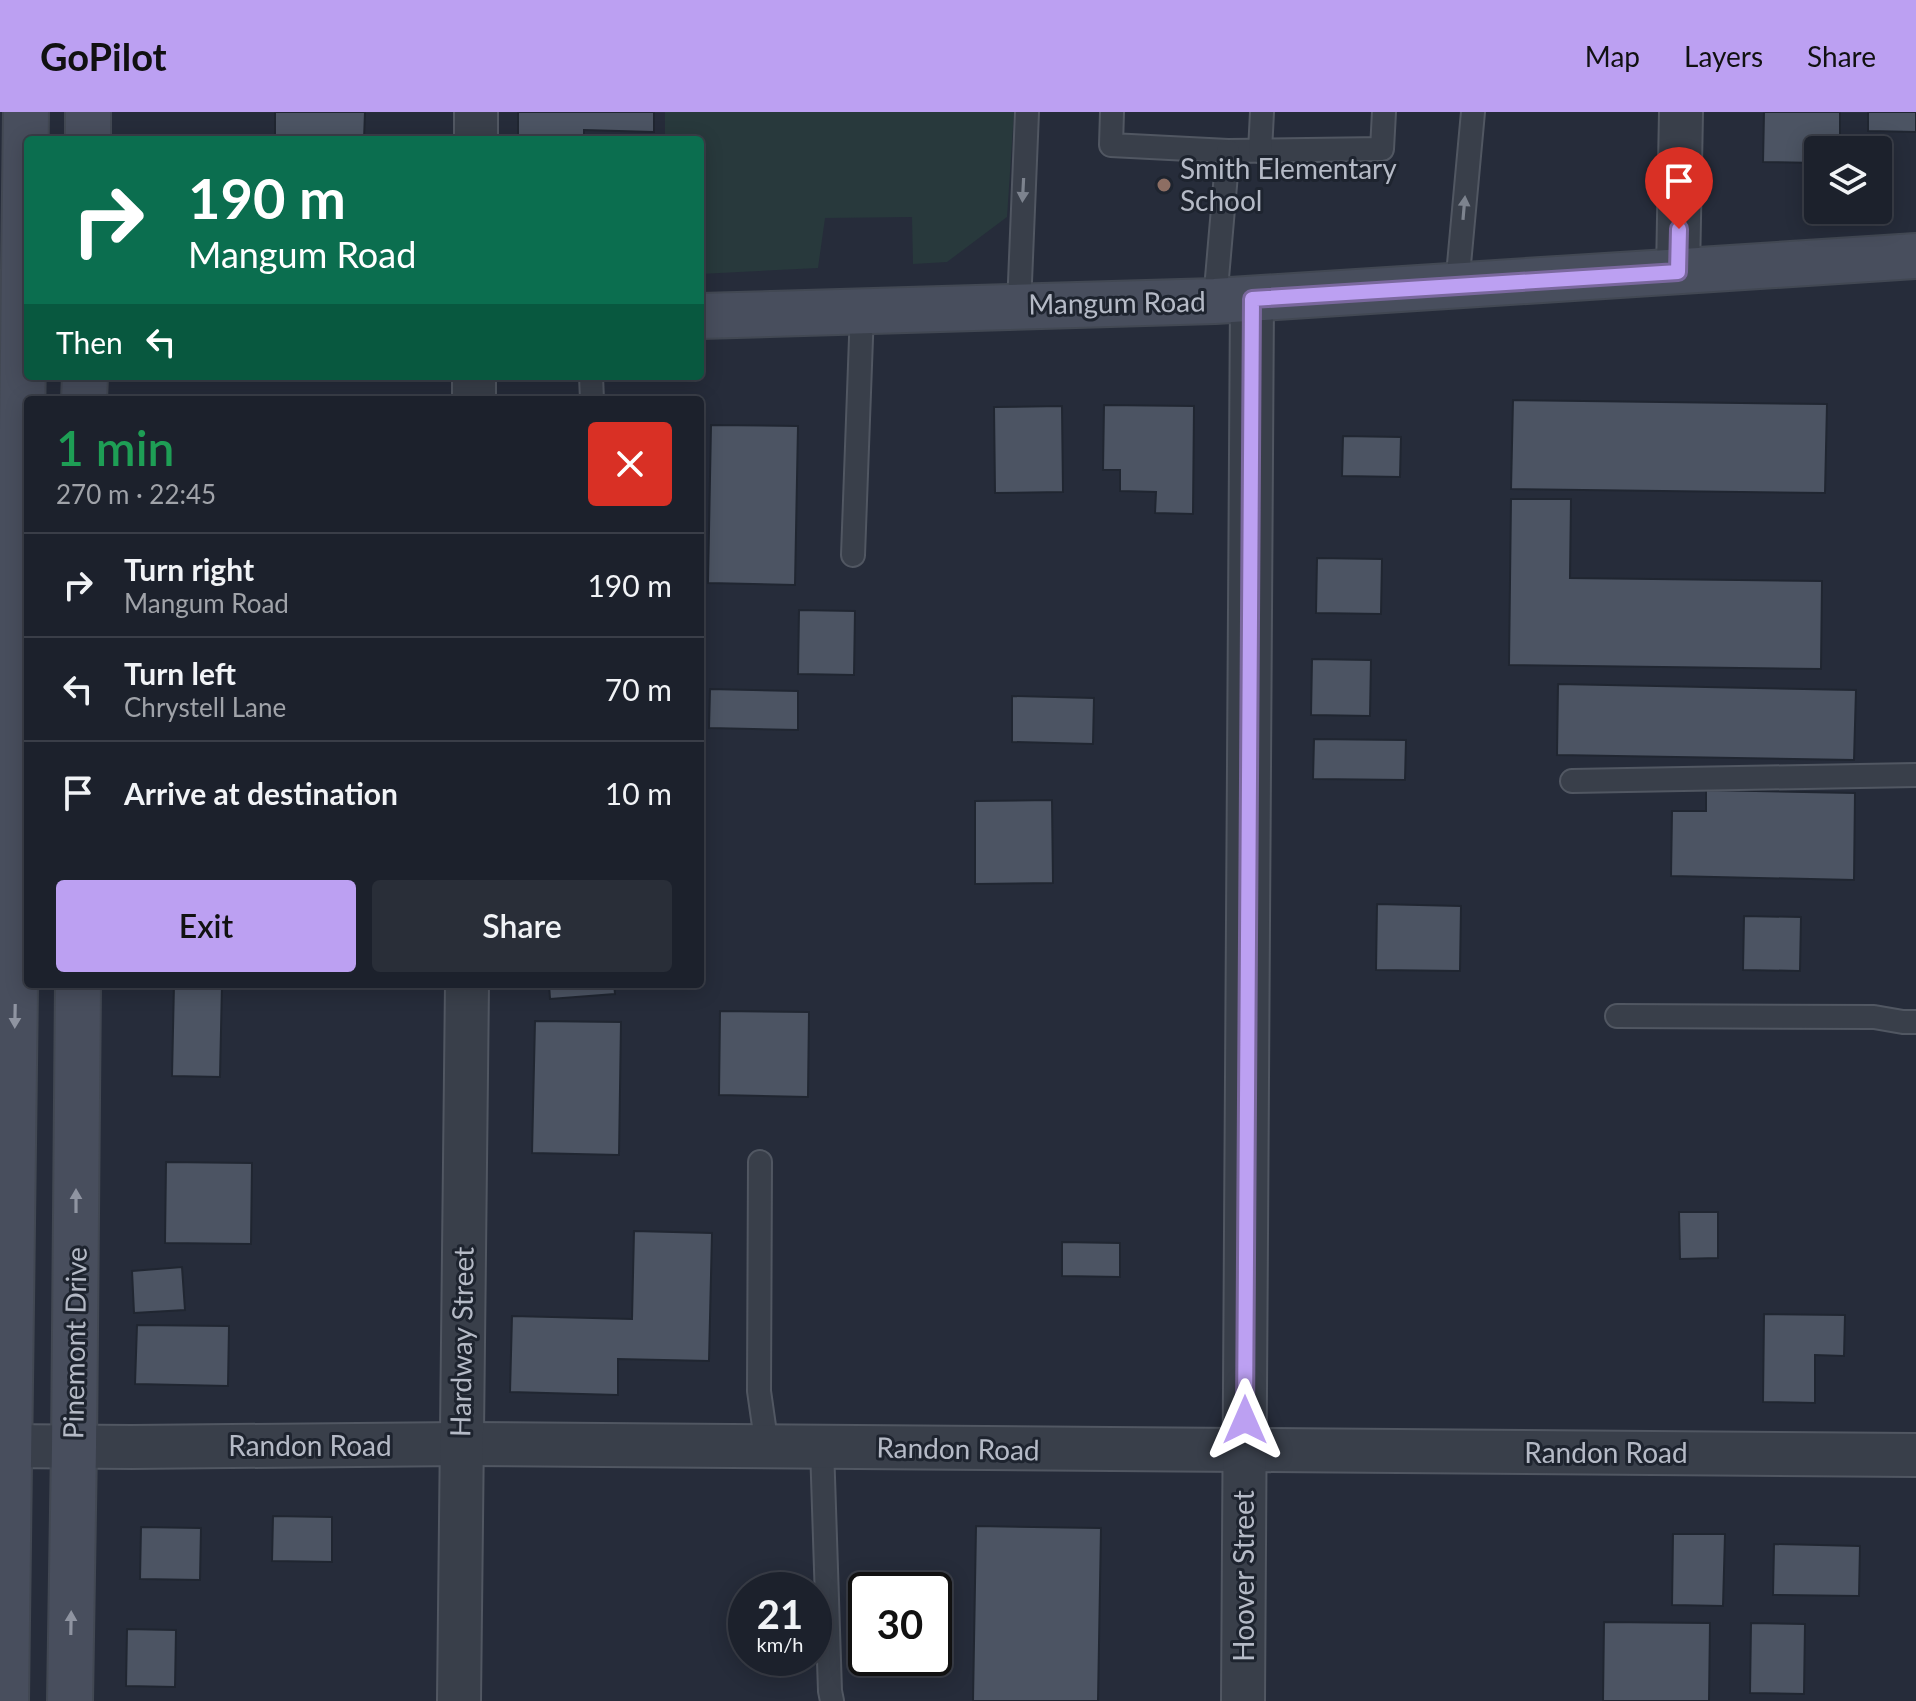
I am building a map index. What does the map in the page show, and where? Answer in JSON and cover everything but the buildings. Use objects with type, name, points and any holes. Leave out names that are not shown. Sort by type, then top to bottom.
[{"type":"main road","points":[[25,136],[26,112]]},
{"type":"main road","points":[[88,112],[88,136]]},
{"type":"main road","points":[[6,1701],[6,1324],[15,865],[11,519],[24,159]]},
{"type":"main road","name":"Mangum Road","points":[[704,316],[1234,300],[1916,256]]},
{"type":"main road","name":"Pinemont Drive","points":[[70,1701],[78,988]]},
{"type":"street","points":[[476,112],[476,136]]},
{"type":"street","points":[[1678,272],[1681,112]]},
{"type":"street","name":"Hoover Street","points":[[1234,300],[1245,1451],[1243,1701]]},
{"type":"street","name":"Hardway Street","points":[[459,1701],[467,988]]},
{"type":"street","name":"Randon Road","points":[[5,1446],[461,1444],[1916,1455]]},
{"type":"lane","points":[[1019,306],[1027,112]]},
{"type":"lane","points":[[1112,112],[1111,145],[1228,151],[1382,149],[1384,112]]},
{"type":"lane","points":[[1260,151],[1262,112]]},
{"type":"lane","points":[[1457,286],[1473,112]]},
{"type":"lane","points":[[1228,151],[1234,300]]},
{"type":"lane","points":[[853,555],[862,311]]},
{"type":"lane","points":[[1572,781],[1916,775]]},
{"type":"lane","points":[[1617,1016],[1874,1017],[1916,1022]]},
{"type":"lane","points":[[760,1162],[759,1391],[767,1447]]},
{"type":"lane","points":[[822,1447],[832,1701]]},
{"type":"shaded area","points":[[665,112],[1014,112],[1007,217],[947,262],[913,264],[912,217],[825,218],[818,268],[704,274],[704,136],[665,136]]},
{"type":"place","name":"Smith Elementary School","points":[[1164,185]]},
{"type":"route","points":[[1245,1420],[1252,299],[1678,272],[1679,229]]}]
